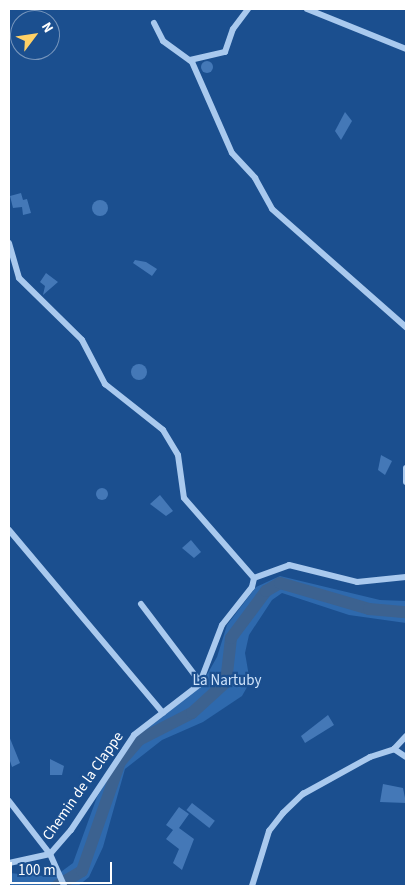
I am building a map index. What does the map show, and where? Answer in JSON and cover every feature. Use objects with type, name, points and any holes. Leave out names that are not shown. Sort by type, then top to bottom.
[{"type":"street","points":[[190,60],[225,52],[233,29],[248,9]]},
{"type":"street","points":[[307,9],[406,49]]},
{"type":"street","points":[[154,23],[163,41],[190,60],[232,153],[255,178],[272,209],[406,327]]},
{"type":"street","points":[[9,243],[19,278],[82,340],[105,384],[162,430],[178,455],[184,498],[254,578],[289,565],[357,582],[406,577]]},
{"type":"street","points":[[406,468],[406,482]]},
{"type":"street","points":[[9,530],[163,713]]},
{"type":"street","name":"Chemin de la Clappe","points":[[51,857],[134,735],[200,682],[222,625],[252,587],[254,578]]},
{"type":"street","points":[[141,604],[200,682]]},
{"type":"street","points":[[252,886],[269,831],[282,813],[303,794],[352,766],[394,749],[406,736]]},
{"type":"street","points":[[394,749],[406,757]]},
{"type":"street","points":[[9,801],[51,857],[64,886]]},
{"type":"street","points":[[9,863],[51,857]]},
{"type":"green space","name":"La Nartuby","points":[[280,576],[380,600],[406,601],[406,623],[349,615],[282,593],[272,600],[249,635],[245,653],[250,682],[242,696],[203,722],[162,740],[125,769],[103,847],[89,877],[78,886],[9,886],[9,873],[54,877],[73,863],[97,797],[130,742],[200,687],[217,657],[227,625],[256,587]]},
{"type":"building","points":[[209,61],[212,62],[212,72],[205,73],[202,72],[201,65],[202,62]]},
{"type":"building","points":[[345,112],[352,121],[341,140],[335,131]]},
{"type":"building","points":[[21,193],[23,200],[27,199],[31,213],[23,215],[22,207],[13,208],[10,196]]},
{"type":"building","points":[[97,200],[103,200],[108,205],[106,214],[97,216],[92,211],[92,205]]},
{"type":"building","points":[[135,260],[146,262],[157,269],[152,276],[133,263]]},
{"type":"building","points":[[46,273],[58,282],[43,295],[45,286],[40,282]]},
{"type":"building","points":[[139,364],[147,372],[139,380],[131,372]]},
{"type":"building","points":[[381,455],[392,461],[385,475],[378,470]]},
{"type":"building","points":[[104,488],[107,489],[107,499],[100,500],[97,499],[96,492],[97,489]]},
{"type":"building","points":[[160,495],[173,511],[166,516],[150,504]]},
{"type":"building","points":[[191,540],[201,552],[194,558],[182,548]]},
{"type":"building","points":[[328,715],[334,725],[305,743],[301,736]]},
{"type":"building","points":[[9,736],[20,763],[12,767],[9,758]]},
{"type":"building","points":[[50,759],[64,766],[62,775],[50,775]]},
{"type":"building","points":[[383,784],[403,788],[406,803],[380,802]]},
{"type":"building","points":[[192,803],[215,821],[209,828],[186,810]]},
{"type":"building","points":[[179,807],[189,814],[179,828],[194,839],[182,870],[173,863],[179,849],[166,839],[173,830],[166,825]]},
{"type":"waterway","name":"La Nartuby","points":[[57,886],[82,871],[120,762],[139,740],[192,713],[226,682],[231,638],[266,591],[280,583],[369,609],[406,612]]}]
